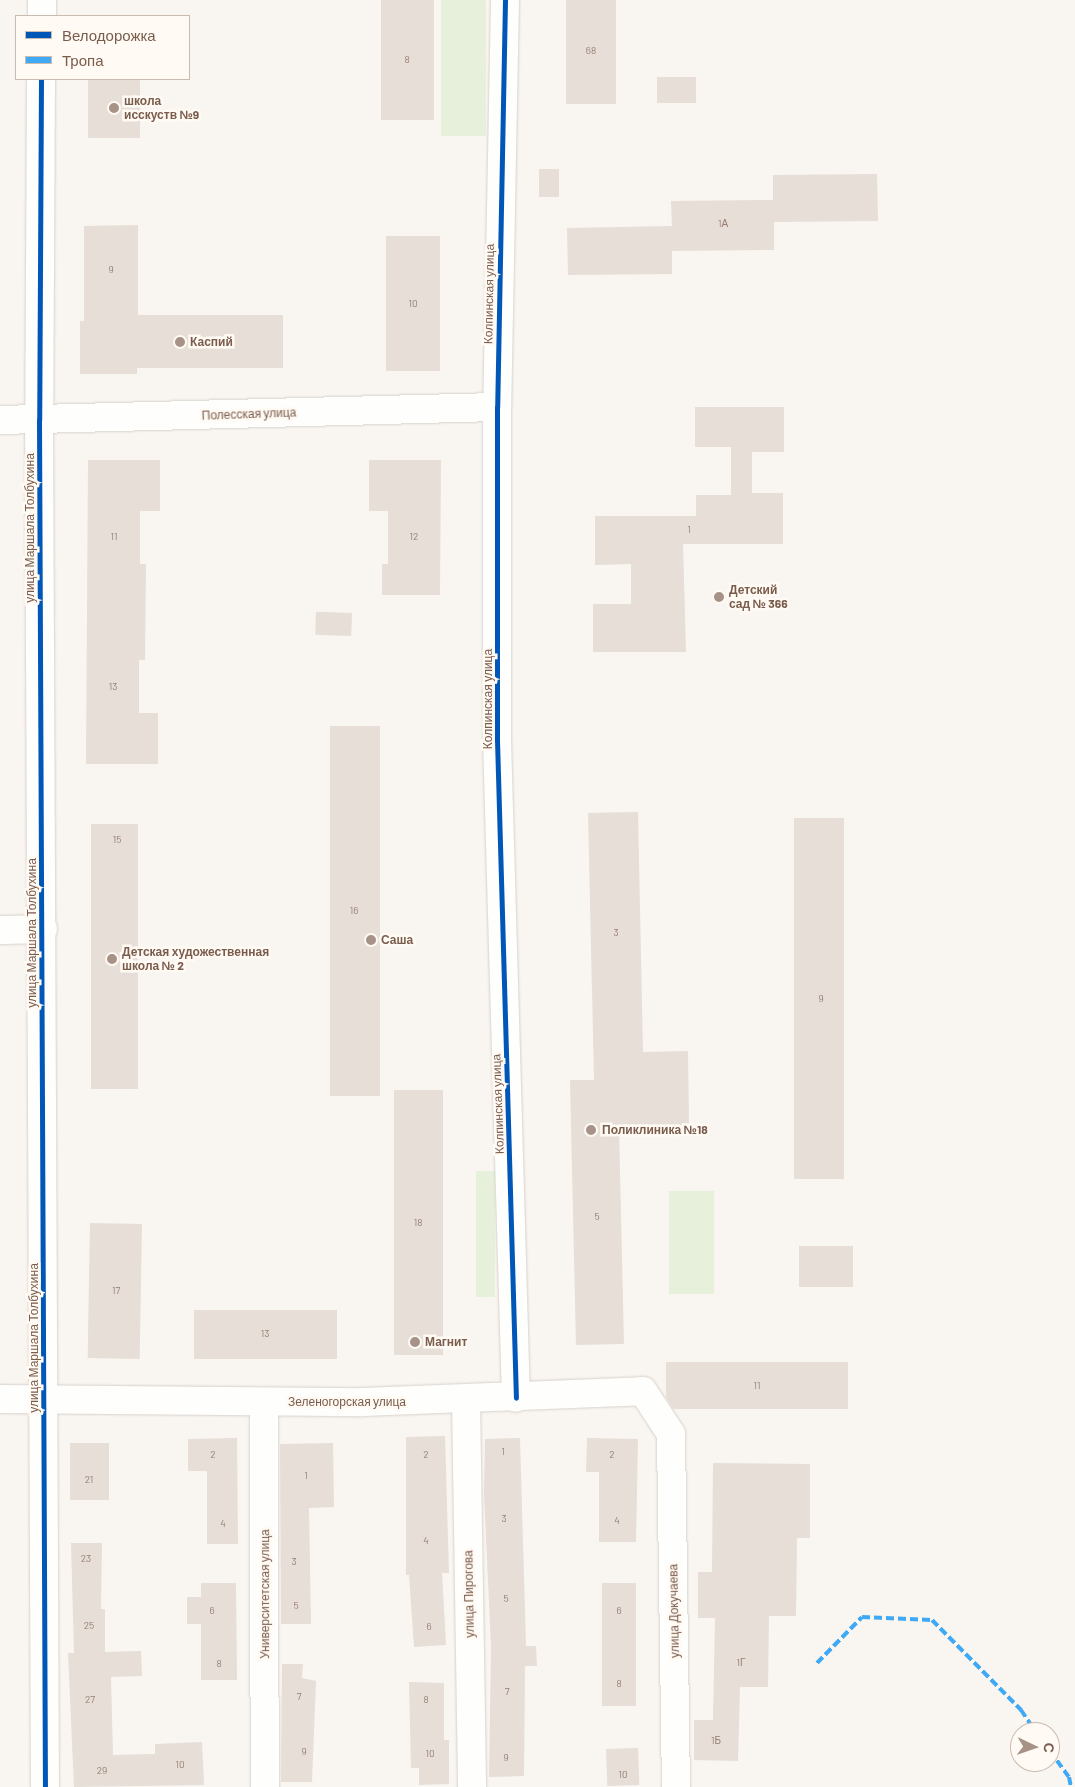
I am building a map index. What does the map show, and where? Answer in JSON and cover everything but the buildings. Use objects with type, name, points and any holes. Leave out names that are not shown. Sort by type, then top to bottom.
[{"type":"street","points":[[42,0],[42,15]]},
{"type":"street","name":"Колпинская улица","points":[[505,0],[497,407],[497,740],[516,1398]]},
{"type":"street","name":"улица Маршала Толбухина","points":[[41,80],[39,420],[45,1787]]},
{"type":"street","name":"Полесская улица","points":[[0,420],[497,407]]},
{"type":"street","points":[[0,930],[42,929]]},
{"type":"street","name":"Зеленогорская улица","points":[[0,1399],[264,1402],[466,1400],[643,1391],[672,1434]]},
{"type":"street","name":"улица Пирогова","points":[[466,1400],[472,1787]]},
{"type":"street","name":"Университетская улица","points":[[264,1402],[265,1787]]},
{"type":"street","name":"улица Докучаева","points":[[672,1434],[676,1787]]},
{"type":"green space","points":[[441,0],[486,0],[486,136],[441,136]]},
{"type":"green space","points":[[476,1171],[495,1171],[495,1297],[476,1297]]},
{"type":"green space","points":[[669,1191],[714,1191],[714,1294],[669,1294]]},
{"type":"marked path","points":[[817,1663],[862,1617],[932,1620],[1021,1710],[1029,1722]]},
{"type":"marked path","points":[[1060,1765],[1069,1777],[1071,1787]]},
{"type":"cycle path","points":[[505,0],[497,407],[497,740],[516,1398]]},
{"type":"cycle path","points":[[41,80],[39,420],[45,1787]]},
{"type":"place","name":"школа исскуств №9","points":[[114,108]]},
{"type":"place","name":"Каспий","points":[[180,342]]},
{"type":"place","name":"Детский сад № 366","points":[[719,597]]},
{"type":"place","name":"Саша","points":[[371,940]]},
{"type":"place","name":"Детская художественная школа № 2","points":[[112,959]]},
{"type":"place","name":"Поликлиника №18","points":[[591,1130]]},
{"type":"place","name":"Магнит","points":[[415,1342]]}]
